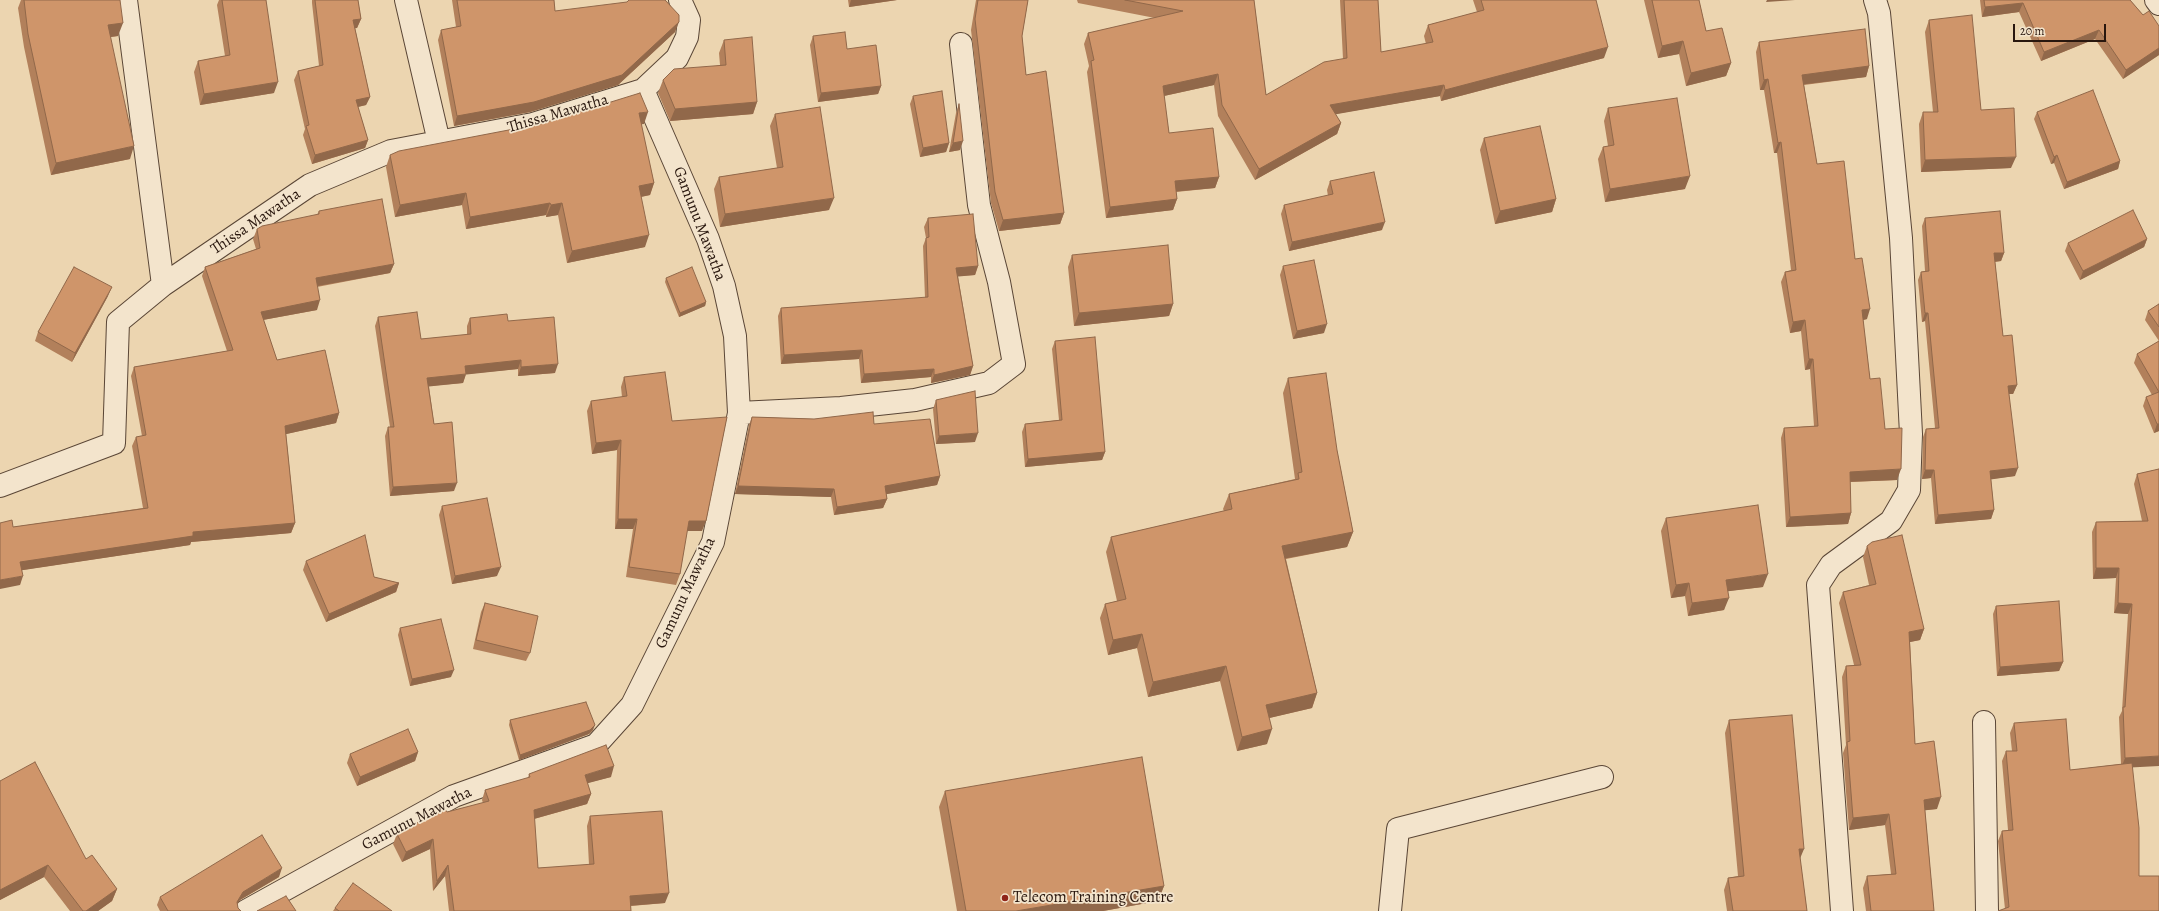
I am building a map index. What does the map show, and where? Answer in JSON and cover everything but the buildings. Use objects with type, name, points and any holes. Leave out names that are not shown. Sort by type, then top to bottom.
[{"type":"street","points":[[126,0],[163,285]]},
{"type":"street","points":[[406,0],[439,142]]},
{"type":"street","points":[[643,90],[677,58],[687,37],[689,20],[680,0]]},
{"type":"street","points":[[1842,911],[1818,585],[1832,565],[1891,521],[1909,490],[1911,441],[1901,238],[1879,13],[1875,0]]},
{"type":"street","points":[[2156,0],[2159,4]]},
{"type":"street","points":[[739,413],[841,408],[915,400],[989,383],[1014,364],[998,282],[979,205],[961,44]]},
{"type":"street","name":"Thissa Mawatha","points":[[0,486],[114,443],[118,322],[163,285],[310,185],[391,152],[534,124],[643,90]]},
{"type":"street","name":"Gamunu Mawatha","points":[[246,911],[454,796],[596,745],[632,705],[713,542],[739,413],[734,336],[724,286],[708,239],[643,90]]},
{"type":"street","points":[[1984,722],[1987,911]]},
{"type":"street","points":[[1390,911],[1398,829],[1602,776]]},
{"type":"place","name":"Telecom Training Centre","points":[[1005,898]]}]
